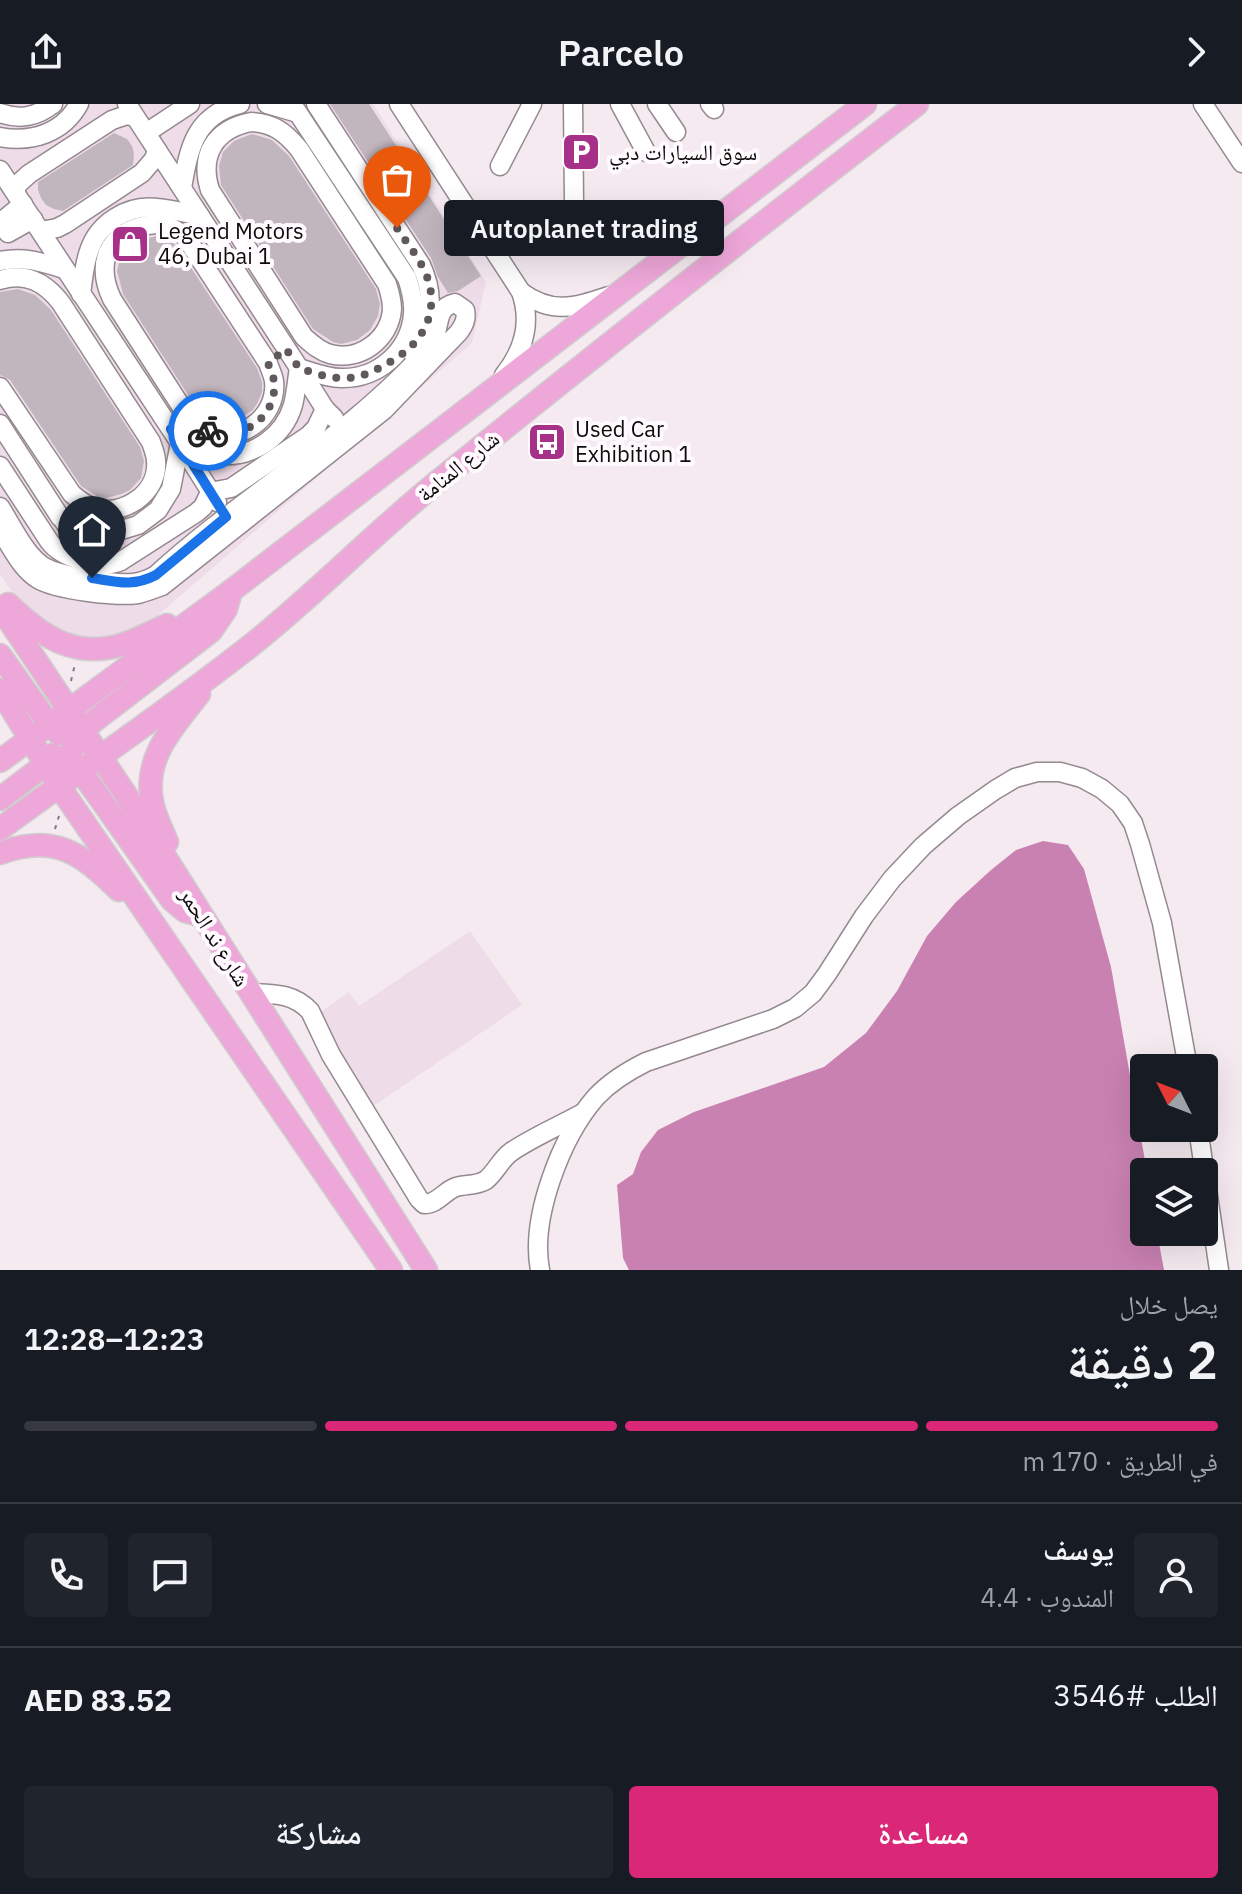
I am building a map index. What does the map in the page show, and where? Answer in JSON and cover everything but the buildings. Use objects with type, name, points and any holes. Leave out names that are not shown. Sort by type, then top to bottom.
[{"type":"main road","name":"شارع المنامة","points":[[65,748],[68,710],[231,591],[623,291],[847,112],[865,104]]},
{"type":"main road","name":"شارع المنامة","points":[[100,756],[215,673],[297,607],[438,481],[917,104]]},
{"type":"main road","points":[[0,799],[211,631],[222,617],[231,591]]},
{"type":"main road","points":[[0,595],[43,635],[66,645],[90,649],[127,643],[209,607]]},
{"type":"main road","points":[[0,607],[68,710]]},
{"type":"main road","points":[[0,655],[172,900],[192,914],[196,907],[153,806],[152,770],[164,739],[215,673]]},
{"type":"main road","name":"شارع ند الحمر","points":[[0,690],[30,739],[65,748],[59,786],[391,1270]]},
{"type":"main road","points":[[0,761],[30,739]]},
{"type":"main road","points":[[65,748],[100,756]]},
{"type":"main road","name":"شارع ند الحمر","points":[[100,756],[426,1270]]},
{"type":"main road","points":[[0,829],[59,786]]},
{"type":"main road","points":[[0,853],[37,845],[71,852],[98,869],[154,924]]},
{"type":"street","points":[[0,113],[32,116],[53,104]]},
{"type":"street","points":[[0,137],[39,137],[66,121],[79,104]]},
{"type":"street","points":[[146,133],[190,104]]},
{"type":"street","points":[[182,188],[190,149],[214,108],[240,104]]},
{"type":"street","points":[[267,104],[295,109],[341,196],[380,273],[387,284],[392,312],[381,338],[357,354],[329,354],[316,348],[304,337],[210,190],[206,167],[213,145],[229,129],[251,122],[273,126],[283,132],[341,196],[407,278],[414,313],[410,331],[402,347],[386,364]]},
{"type":"street","points":[[299,368],[340,378],[358,377],[375,371],[411,348],[427,322],[431,308],[428,278],[421,265],[316,104]]},
{"type":"street","points":[[399,104],[521,292],[548,306],[567,308],[623,291]]},
{"type":"street","points":[[500,166],[532,104]]},
{"type":"street","points":[[573,104],[574,202]]},
{"type":"street","points":[[620,104],[646,152]]},
{"type":"street","points":[[657,104],[676,132]]},
{"type":"street","points":[[1203,104],[1242,163]]},
{"type":"street","points":[[28,211],[23,179],[131,110],[325,409],[346,424]]},
{"type":"street","points":[[56,128],[69,148]]},
{"type":"street","points":[[28,211],[57,228],[149,167],[157,150]]},
{"type":"street","points":[[0,170],[226,517]]},
{"type":"street","points":[[102,199],[115,218]]},
{"type":"street","points":[[81,294],[89,250],[104,226],[115,218],[127,211],[155,207],[200,216]]},
{"type":"street","points":[[4,227],[28,211]]},
{"type":"street","points":[[157,224],[172,228],[185,236],[268,363],[274,379],[274,392],[263,417],[254,426],[229,435],[203,429],[188,417],[132,331],[105,285],[107,254],[115,241],[141,225],[157,224]]},
{"type":"street","points":[[214,279],[250,255]]},
{"type":"street","points":[[0,261],[31,259],[64,269]]},
{"type":"street","points":[[380,273],[397,262]]},
{"type":"street","points":[[0,280],[17,276],[30,278],[53,292],[151,442],[156,460],[151,484],[135,502],[122,508],[109,510],[83,503],[5,417]]},
{"type":"street","points":[[493,390],[513,364],[525,339],[527,320],[521,292]]},
{"type":"street","points":[[0,507],[30,554],[44,568],[63,574],[133,583],[145,580],[156,575],[380,397],[436,338],[443,308],[455,303],[465,310],[464,324],[459,332],[384,410],[162,586],[134,594],[51,585],[29,572],[0,530]]},
{"type":"street","points":[[95,356],[132,331]]},
{"type":"street","points":[[268,363],[304,337]]},
{"type":"street","points":[[151,442],[175,436],[219,455],[235,455],[265,444],[277,434],[293,406],[299,368]]},
{"type":"street","points":[[0,387],[5,417],[58,513],[90,561]]},
{"type":"street","points":[[210,492],[231,488],[308,436],[316,428],[325,409]]},
{"type":"street","points":[[58,513],[79,526],[103,532],[127,529],[148,519],[171,489],[175,436],[188,417]]},
{"type":"street","points":[[0,466],[53,546],[63,554],[110,565],[121,561],[203,507],[210,492]]},
{"type":"street","points":[[58,513],[72,494]]},
{"type":"street","points":[[135,502],[148,519]]},
{"type":"street","points":[[540,1270],[538,1233],[542,1208],[560,1159],[584,1112],[597,1096],[637,1066],[773,1019],[795,1008],[813,993],[864,916],[892,879],[923,846],[958,816],[1015,778],[1037,772],[1060,772],[1082,778],[1120,804],[1133,823],[1162,923],[1185,1054]]},
{"type":"street","points":[[251,993],[290,997],[310,1011],[331,1055],[424,1204],[434,1202],[451,1189],[485,1181],[514,1150],[584,1112]]},
{"type":"street","points":[[1200,1142],[1219,1270]]},
{"type":"shaded area","points":[[0,104],[373,104],[486,282],[472,343],[141,630],[117,642],[70,642],[20,604],[0,574]]},
{"type":"shaded area","points":[[1043,841],[1068,845],[1084,869],[1111,967],[1130,1075],[1130,1142],[1142,1142],[1145,1158],[1130,1158],[1130,1246],[1160,1246],[1164,1270],[629,1270],[623,1258],[617,1185],[633,1174],[641,1152],[658,1130],[694,1112],[824,1067],[866,1033],[897,991],[927,936],[956,902],[1016,850]]},
{"type":"shaded area","points":[[470,931],[522,1005],[372,1107],[313,1017],[349,992],[359,1006]]},
{"type":"way so far","points":[[208,431],[229,435],[242,432],[263,417],[274,392],[274,379],[268,363],[286,349],[299,368],[340,378],[358,377],[375,371],[411,348],[427,322],[431,293],[428,278],[397,228]]},
{"type":"place","name":"سوق السيارات دبي","points":[[581,152]]},
{"type":"place","name":"Autoplanet trading","points":[[397,228]]},
{"type":"place","name":"Legend Motors 46, Dubai 1","points":[[130,244]]},
{"type":"place","name":"Used Car Exhibition 1","points":[[547,442]]},
{"type":"route","points":[[92,578],[133,583],[156,575],[226,517],[171,429],[188,417],[208,431]]}]
